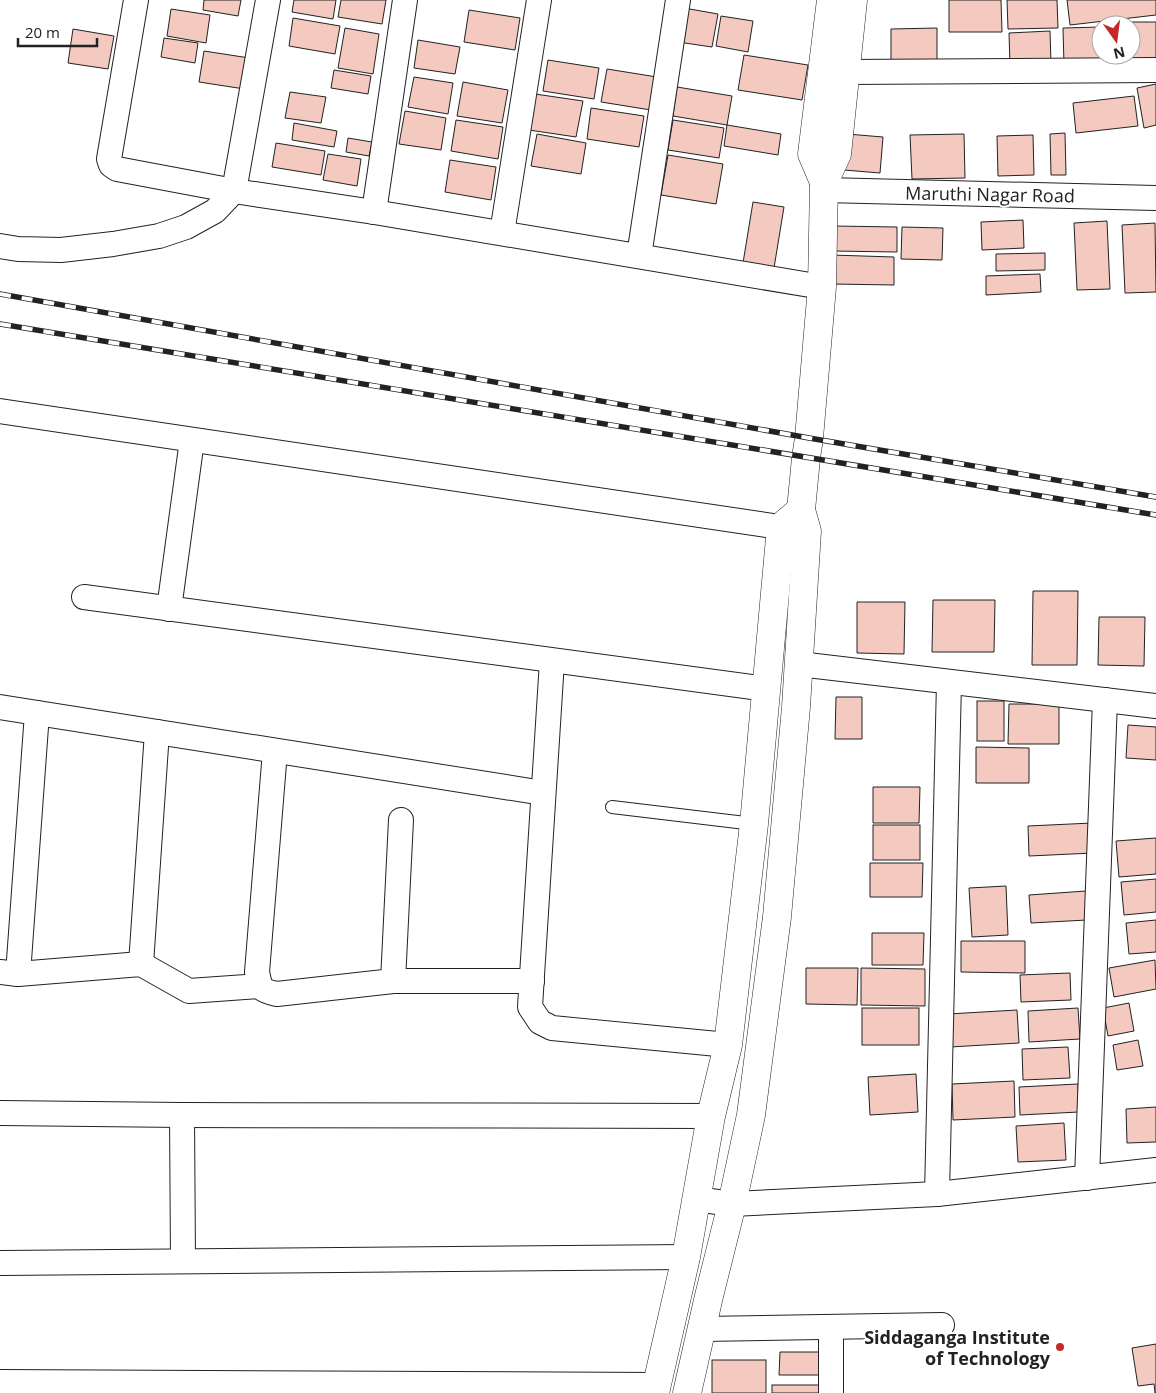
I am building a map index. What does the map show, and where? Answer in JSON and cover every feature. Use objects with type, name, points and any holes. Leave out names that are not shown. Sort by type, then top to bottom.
[{"type":"street","points":[[136,0],[108,159],[110,165],[117,169],[234,191],[374,212],[822,287]]},
{"type":"street","points":[[0,246],[18,249],[61,250],[113,244],[159,236],[186,227],[215,211],[234,191],[268,0]]},
{"type":"street","points":[[374,212],[405,0]]},
{"type":"street","points":[[502,233],[539,0]]},
{"type":"street","points":[[639,256],[678,0]]},
{"type":"street","points":[[824,186],[812,154],[831,0]]},
{"type":"street","points":[[0,1382],[656,1389],[686,1257],[711,1116],[728,1045],[754,824],[766,689],[797,523],[810,438],[822,287],[824,186],[837,154],[852,0]]},
{"type":"street","points":[[845,72],[1156,70]]},
{"type":"street","name":"Maruthi Nagar Road","points":[[824,186],[1156,198]]},
{"type":"street","points":[[0,411],[192,440],[797,523]]},
{"type":"street","points":[[169,609],[192,440]]},
{"type":"street","points":[[687,1393],[751,1115],[777,917],[799,664],[797,523]]},
{"type":"street","points":[[84,597],[766,689]]},
{"type":"street","points":[[552,661],[530,1008],[540,1022],[552,1028],[728,1045]]},
{"type":"street","points":[[799,664],[1156,706]]},
{"type":"street","points":[[936,1194],[949,682]]},
{"type":"street","points":[[1087,1178],[1105,700]]},
{"type":"street","points":[[0,707],[544,793]]},
{"type":"street","points":[[37,713],[9,973],[141,964],[189,991],[260,986]]},
{"type":"street","points":[[141,964],[157,732]]},
{"type":"street","points":[[275,751],[257,972],[260,986],[265,991],[277,994],[393,981],[532,981]]},
{"type":"street","points":[[393,981],[400,820]]},
{"type":"street","points":[[0,1113],[711,1116]]},
{"type":"street","points":[[182,1115],[183,1261]]},
{"type":"street","points":[[696,1199],[732,1204],[936,1194],[1156,1170]]},
{"type":"street","points":[[0,1263],[686,1257]]},
{"type":"street","points":[[702,1329],[942,1325]]},
{"type":"street","points":[[831,1327],[831,1393]]},
{"type":"lane","points":[[612,807],[754,824]]},
{"type":"building","points":[[204,0],[241,0],[238,16],[203,10]]},
{"type":"building","points":[[294,0],[336,0],[333,19],[292,12]]},
{"type":"building","points":[[341,0],[386,0],[382,24],[338,17]]},
{"type":"building","points":[[949,0],[1001,0],[1002,32],[949,32]]},
{"type":"building","points":[[1007,0],[1057,0],[1058,28],[1008,29]]},
{"type":"building","points":[[1067,0],[1156,0],[1156,15],[1141,17],[1141,15],[1091,15],[1091,23],[1070,25]]},
{"type":"building","points":[[684,8],[718,14],[712,47],[678,42]]},
{"type":"building","points":[[171,9],[210,15],[206,43],[167,36]]},
{"type":"building","points":[[469,10],[520,18],[515,50],[464,42]]},
{"type":"building","points":[[721,16],[753,21],[748,52],[716,46]]},
{"type":"building","points":[[293,18],[340,26],[335,54],[289,46]]},
{"type":"building","points":[[1141,22],[1156,22],[1156,59],[1141,59]]},
{"type":"building","points":[[1091,27],[1091,64],[1064,65],[1063,28]]},
{"type":"building","points":[[345,28],[379,34],[373,74],[338,68]]},
{"type":"building","points":[[937,28],[937,64],[891,65],[891,29]]},
{"type":"building","points":[[73,29],[114,36],[108,69],[68,63]]},
{"type":"building","points":[[1050,31],[1051,64],[1010,66],[1009,33]]},
{"type":"building","points":[[164,38],[198,43],[195,63],[161,57]]},
{"type":"building","points":[[418,40],[460,47],[455,74],[414,68]]},
{"type":"building","points":[[204,51],[256,59],[251,90],[199,82]]},
{"type":"building","points":[[744,55],[808,65],[802,100],[738,90]]},
{"type":"building","points":[[548,60],[599,68],[594,99],[543,91]]},
{"type":"building","points":[[607,69],[657,77],[651,110],[601,102]]},
{"type":"building","points":[[334,70],[371,76],[368,94],[331,88]]},
{"type":"building","points":[[414,77],[453,83],[448,114],[408,107]]},
{"type":"building","points":[[463,82],[508,90],[502,123],[457,116]]},
{"type":"building","points":[[1156,84],[1156,125],[1144,128],[1137,88]]},
{"type":"building","points":[[677,87],[732,96],[727,125],[673,116]]},
{"type":"building","points":[[290,92],[326,97],[321,123],[285,118]]},
{"type":"building","points":[[535,94],[583,101],[576,137],[529,130]]},
{"type":"building","points":[[1134,96],[1138,126],[1076,133],[1073,103]]},
{"type":"building","points":[[591,108],[644,116],[639,147],[587,139]]},
{"type":"building","points":[[405,111],[446,118],[441,150],[399,144]]},
{"type":"building","points":[[456,120],[503,127],[498,159],[451,151]]},
{"type":"building","points":[[673,120],[724,128],[719,158],[668,150]]},
{"type":"building","points":[[294,123],[337,131],[334,147],[292,140]]},
{"type":"building","points":[[727,125],[781,134],[778,155],[724,146]]},
{"type":"building","points":[[1065,133],[1066,175],[1051,175],[1050,134]]},
{"type":"building","points":[[537,134],[586,143],[581,174],[531,166]]},
{"type":"building","points":[[847,134],[883,137],[880,173],[844,170]]},
{"type":"building","points":[[964,134],[965,178],[912,179],[910,135]]},
{"type":"building","points":[[1033,135],[1034,175],[998,176],[997,136]]},
{"type":"building","points":[[348,138],[372,142],[369,156],[346,152]]},
{"type":"building","points":[[276,143],[325,151],[321,175],[272,167]]},
{"type":"building","points":[[328,154],[361,159],[357,186],[323,180]]},
{"type":"building","points":[[668,155],[723,164],[716,204],[661,195]]},
{"type":"building","points":[[450,160],[496,167],[491,200],[445,192]]},
{"type":"building","points":[[753,202],[784,207],[773,274],[742,269]]},
{"type":"building","points":[[1023,220],[1024,248],[982,250],[981,222]]},
{"type":"building","points":[[1107,221],[1110,289],[1077,290],[1074,223]]},
{"type":"building","points":[[1155,223],[1156,292],[1125,293],[1122,225]]},
{"type":"building","points":[[834,226],[897,227],[897,252],[833,251]]},
{"type":"building","points":[[902,227],[943,228],[942,260],[901,259]]},
{"type":"building","points":[[1045,253],[1045,270],[996,271],[996,254]]},
{"type":"building","points":[[831,255],[894,257],[894,285],[831,284]]},
{"type":"building","points":[[1040,274],[1041,292],[986,295],[986,276]]},
{"type":"building","points":[[1033,591],[1078,591],[1077,665],[1032,665]]},
{"type":"building","points":[[933,600],[995,600],[994,652],[932,652]]},
{"type":"building","points":[[857,602],[905,602],[904,654],[857,653]]},
{"type":"building","points":[[1099,617],[1145,617],[1144,666],[1098,665]]},
{"type":"building","points":[[836,697],[862,697],[862,739],[835,739]]},
{"type":"building","points":[[977,701],[1004,701],[1004,741],[977,741]]},
{"type":"building","points":[[1009,704],[1059,704],[1059,744],[1008,744]]},
{"type":"building","points":[[1128,725],[1156,727],[1156,760],[1126,758]]},
{"type":"building","points":[[976,747],[1029,748],[1029,783],[976,783]]},
{"type":"building","points":[[873,787],[920,787],[919,823],[873,823]]},
{"type":"building","points":[[1092,823],[1093,853],[1029,856],[1028,826]]},
{"type":"building","points":[[873,825],[920,825],[920,860],[873,860]]},
{"type":"building","points":[[1156,838],[1156,874],[1119,877],[1116,841]]},
{"type":"building","points":[[870,863],[923,863],[922,897],[870,897]]},
{"type":"building","points":[[1156,879],[1156,912],[1124,915],[1121,882]]},
{"type":"building","points":[[1006,886],[1008,935],[972,937],[969,888]]},
{"type":"building","points":[[1086,891],[1087,920],[1031,923],[1029,895]]},
{"type":"building","points":[[1156,920],[1156,952],[1129,954],[1126,923]]},
{"type":"building","points":[[872,933],[924,933],[923,965],[872,965]]},
{"type":"building","points":[[961,941],[1025,941],[1025,973],[961,972]]},
{"type":"building","points":[[1155,960],[1156,989],[1114,997],[1109,968]]},
{"type":"building","points":[[806,968],[858,968],[857,1005],[806,1004]]},
{"type":"building","points":[[861,968],[925,969],[925,1006],[861,1005]]},
{"type":"building","points":[[1070,973],[1071,1000],[1021,1002],[1020,975]]},
{"type":"building","points":[[1129,1003],[1134,1031],[1108,1036],[1103,1008]]},
{"type":"building","points":[[862,1008],[919,1008],[919,1045],[862,1045]]},
{"type":"building","points":[[1078,1008],[1080,1039],[1029,1042],[1028,1011]]},
{"type":"building","points":[[1017,1010],[1019,1043],[950,1047],[948,1014]]},
{"type":"building","points":[[1138,1040],[1143,1066],[1117,1070],[1113,1045]]},
{"type":"building","points":[[1068,1047],[1070,1078],[1023,1080],[1022,1049]]},
{"type":"building","points":[[916,1074],[918,1112],[870,1115],[868,1077]]},
{"type":"building","points":[[1014,1081],[1015,1117],[953,1120],[952,1084]]},
{"type":"building","points":[[1078,1084],[1079,1112],[1020,1115],[1019,1087]]},
{"type":"building","points":[[1156,1107],[1156,1142],[1127,1143],[1126,1109]]},
{"type":"building","points":[[1064,1123],[1066,1160],[1018,1162],[1016,1126]]},
{"type":"building","points":[[1156,1344],[1155,1393],[1154,1384],[1138,1386],[1132,1348]]},
{"type":"building","points":[[780,1352],[827,1352],[827,1375],[779,1375]]},
{"type":"building","points":[[712,1360],[766,1360],[766,1393],[712,1393]]},
{"type":"building","points":[[772,1385],[823,1385],[823,1393],[772,1393]]},
{"type":"railway","points":[[0,294],[809,438],[1156,497]]},
{"type":"railway","points":[[0,324],[1156,515]]},
{"type":"place","name":"Siddaganga Institute of Technology","points":[[1060,1347]]}]
